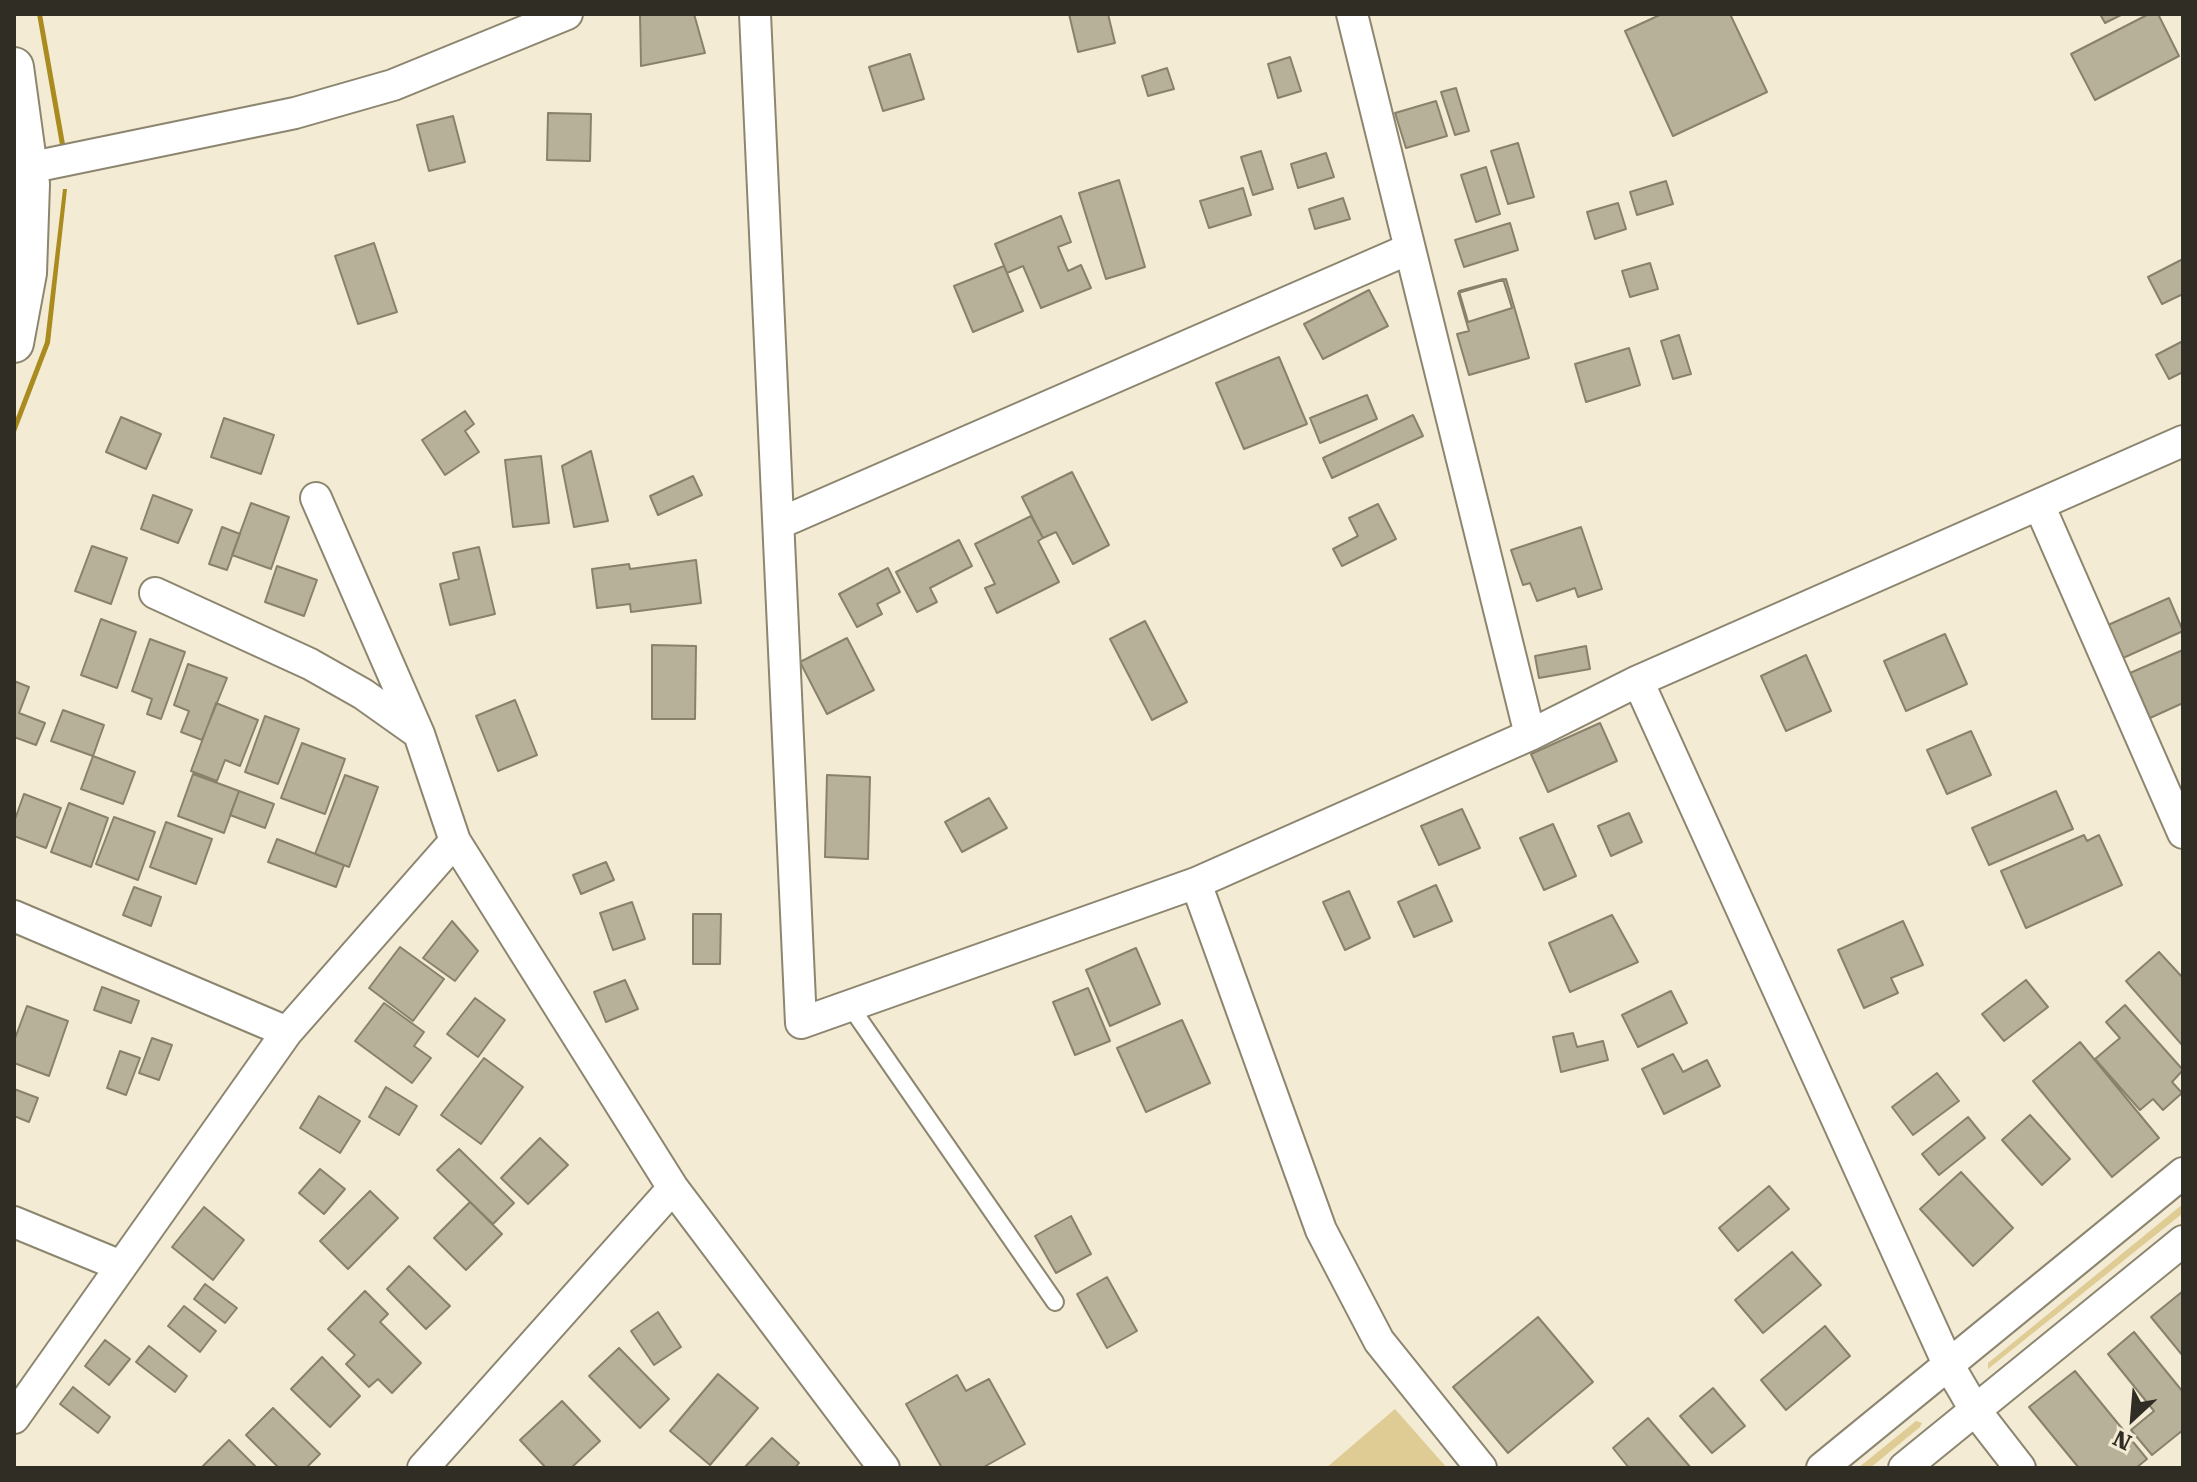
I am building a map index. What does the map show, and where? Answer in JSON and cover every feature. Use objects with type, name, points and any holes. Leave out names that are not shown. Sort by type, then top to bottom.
[{"type":"street","points":[[28,168],[295,113],[393,85],[567,14]]},
{"type":"street","points":[[755,14],[801,1023],[1196,883],[1530,735],[1638,681],[2040,507],[2183,441]]},
{"type":"street","points":[[1352,14],[1530,735]]},
{"type":"street","points":[[14,67],[28,168],[27,273],[14,343]]},
{"type":"street","points":[[780,523],[1409,249]]},
{"type":"street","points":[[316,498],[419,734],[455,841],[673,1188],[884,1468]]},
{"type":"street","points":[[2040,507],[2183,833]]},
{"type":"street","points":[[155,593],[310,664],[363,694],[419,734]]},
{"type":"street","points":[[1638,681],[1948,1364],[1975,1410],[2020,1468]]},
{"type":"street","points":[[14,1418],[287,1032],[455,841]]},
{"type":"street","points":[[1196,883],[1321,1230],[1379,1341],[1481,1468]]},
{"type":"street","points":[[14,916],[287,1032]]},
{"type":"street","points":[[1822,1468],[2183,1173]]},
{"type":"street","points":[[423,1468],[673,1188]]},
{"type":"street","points":[[14,1222],[121,1266]]},
{"type":"street","points":[[1904,1468],[2183,1241]]},
{"type":"lane","points":[[850,1006],[1055,1302]]},
{"type":"shaded area","points":[[37,14],[42,14],[65,144],[60,145]]},
{"type":"shaded area","points":[[63,189],[67,189],[50,343],[14,437],[14,423],[45,342]]},
{"type":"shaded area","points":[[2183,1204],[2183,1213],[1988,1369],[1988,1363]]},
{"type":"shaded area","points":[[1395,1409],[1447,1468],[1326,1468]]},
{"type":"shaded area","points":[[1916,1421],[1922,1423],[1920,1427],[1870,1468],[1858,1468]]},
{"type":"building","points":[[640,14],[694,14],[705,53],[641,66]]},
{"type":"building","points":[[1069,14],[1108,14],[1115,43],[1078,52]]},
{"type":"building","points":[[1662,14],[1730,14],[1767,92],[1673,136],[1625,31]]},
{"type":"building","points":[[2100,14],[2123,14],[2105,23]]},
{"type":"building","points":[[2149,14],[2158,14],[2179,56],[2095,100],[2071,54]]},
{"type":"building","points":[[910,54],[924,99],[883,111],[869,67]]},
{"type":"building","points":[[1290,57],[1301,91],[1278,98],[1268,64]]},
{"type":"building","points":[[1167,68],[1174,89],[1148,96],[1142,76]]},
{"type":"building","points":[[1456,88],[1469,131],[1455,135],[1441,92]]},
{"type":"building","points":[[1436,101],[1447,136],[1406,148],[1395,113]]},
{"type":"building","points":[[548,113],[591,114],[590,161],[547,160]]},
{"type":"building","points":[[453,116],[465,162],[429,171],[417,125]]},
{"type":"building","points":[[1518,143],[1534,197],[1508,204],[1491,151]]},
{"type":"building","points":[[1261,151],[1273,189],[1253,195],[1241,157]]},
{"type":"building","points":[[1326,153],[1334,177],[1298,188],[1291,164]]},
{"type":"building","points":[[1486,167],[1500,214],[1476,222],[1461,175]]},
{"type":"building","points":[[1119,180],[1145,267],[1106,279],[1079,193]]},
{"type":"building","points":[[1666,181],[1673,204],[1637,215],[1630,192]]},
{"type":"building","points":[[1243,188],[1251,215],[1209,228],[1200,201]]},
{"type":"building","points":[[1343,198],[1350,219],[1315,229],[1309,209]]},
{"type":"building","points":[[1618,203],[1626,229],[1595,239],[1587,212]]},
{"type":"building","points":[[1061,216],[1071,242],[1058,247],[1068,271],[1081,265],[1091,288],[1041,308],[1023,266],[1007,273],[995,244]]},
{"type":"building","points":[[1510,223],[1518,250],[1464,267],[1455,240]]},
{"type":"building","points":[[374,243],[397,312],[358,324],[335,256]]},
{"type":"building","points":[[2183,259],[2183,294],[2162,304],[2148,277]]},
{"type":"building","points":[[1650,263],[1658,289],[1630,297],[1622,271]]},
{"type":"building","points":[[1004,266],[1023,311],[973,332],[954,286]]},
{"type":"building","points":[[1503,279],[1512,308],[1468,322],[1459,291]]},
{"type":"building","points":[[1506,279],[1529,358],[1469,375],[1457,334],[1469,331],[1458,293]]},
{"type":"building","points":[[1369,290],[1388,326],[1323,359],[1304,324]]},
{"type":"building","points":[[1679,335],[1691,374],[1673,379],[1661,341]]},
{"type":"building","points":[[2183,341],[2183,372],[2169,379],[2156,355]]},
{"type":"building","points":[[1629,348],[1640,385],[1586,402],[1575,364]]},
{"type":"building","points":[[1279,357],[1307,424],[1244,449],[1216,383]]},
{"type":"building","points":[[1367,395],[1377,419],[1320,443],[1310,418]]},
{"type":"building","points":[[465,411],[474,424],[465,431],[479,452],[445,475],[422,440]]},
{"type":"building","points":[[1413,415],[1423,436],[1332,478],[1323,458]]},
{"type":"building","points":[[121,417],[161,434],[146,469],[106,452]]},
{"type":"building","points":[[224,418],[274,435],[261,474],[211,457]]},
{"type":"building","points":[[591,451],[608,521],[574,527],[562,466]]},
{"type":"building","points":[[541,456],[549,523],[513,527],[505,460]]},
{"type":"building","points":[[1072,472],[1109,545],[1073,564],[1056,532],[1043,538],[1022,497]]},
{"type":"building","points":[[693,476],[702,495],[658,515],[650,496]]},
{"type":"building","points":[[153,495],[192,510],[178,543],[141,529]]},
{"type":"building","points":[[251,503],[289,517],[271,569],[232,555]]},
{"type":"building","points":[[1378,504],[1396,539],[1342,566],[1333,549],[1358,536],[1349,518]]},
{"type":"building","points":[[1031,516],[1043,538],[1038,541],[1059,582],[997,613],[985,588],[995,584],[975,544]]},
{"type":"building","points":[[222,527],[240,534],[227,570],[209,564]]},
{"type":"building","points":[[1581,527],[1602,589],[1578,597],[1575,588],[1537,601],[1530,583],[1523,585],[1511,550]]},
{"type":"building","points":[[959,540],[972,566],[930,588],[937,602],[917,612],[896,572]]},
{"type":"building","points":[[92,546],[127,558],[111,604],[75,591]]},
{"type":"building","points":[[479,547],[495,614],[450,625],[440,584],[459,579],[453,553]]},
{"type":"building","points":[[696,560],[701,603],[631,612],[630,604],[597,608],[592,569],[629,564],[630,569]]},
{"type":"building","points":[[277,566],[317,580],[304,616],[265,602]]},
{"type":"building","points":[[888,568],[900,592],[877,604],[882,614],[857,627],[839,594]]},
{"type":"building","points":[[2169,598],[2183,631],[2123,658],[2108,625]]},
{"type":"building","points":[[101,619],[136,632],[117,688],[81,675]]},
{"type":"building","points":[[1145,621],[1187,702],[1152,720],[1110,639]]},
{"type":"building","points":[[1945,634],[1967,684],[1906,711],[1884,661]]},
{"type":"building","points":[[847,638],[874,690],[827,714],[800,662]]},
{"type":"building","points":[[150,639],[185,652],[161,719],[147,714],[152,699],[132,691]]},
{"type":"building","points":[[652,645],[696,646],[695,719],[652,719]]},
{"type":"building","points":[[1586,646],[1590,669],[1539,678],[1535,656]]},
{"type":"building","points":[[2183,650],[2183,703],[2150,718],[2130,673]]},
{"type":"building","points":[[1806,655],[1831,711],[1786,731],[1761,676]]},
{"type":"building","points":[[188,664],[227,678],[202,740],[181,732],[189,711],[174,705]]},
{"type":"building","points":[[14,681],[29,687],[19,713],[45,723],[36,745],[14,737]]},
{"type":"building","points":[[515,700],[537,755],[498,771],[476,716]]},
{"type":"building","points":[[216,703],[258,720],[240,766],[225,760],[217,781],[191,771]]},
{"type":"building","points":[[63,710],[104,725],[93,756],[51,741]]},
{"type":"building","points":[[265,716],[299,729],[278,784],[245,772]]},
{"type":"building","points":[[1600,723],[1617,761],[1548,792],[1531,754]]},
{"type":"building","points":[[1971,731],[1991,775],[1947,794],[1927,750]]},
{"type":"building","points":[[302,743],[345,759],[325,814],[281,798]]},
{"type":"building","points":[[93,756],[135,772],[123,804],[81,789]]},
{"type":"building","points":[[193,774],[239,791],[224,833],[178,816]]},
{"type":"building","points":[[345,775],[378,787],[349,867],[315,854]]},
{"type":"building","points":[[827,775],[870,777],[868,859],[825,857]]},
{"type":"building","points":[[239,791],[274,804],[265,828],[230,815]]},
{"type":"building","points":[[2056,791],[2073,829],[1989,865],[1972,828]]},
{"type":"building","points":[[24,794],[61,808],[46,848],[14,836],[14,822]]},
{"type":"building","points":[[989,798],[1007,828],[962,852],[945,822]]},
{"type":"building","points":[[69,803],[108,818],[91,867],[51,852]]},
{"type":"building","points":[[1462,809],[1480,848],[1439,865],[1421,826]]},
{"type":"building","points":[[1629,813],[1642,842],[1611,856],[1598,826]]},
{"type":"building","points":[[114,817],[155,832],[138,880],[96,864]]},
{"type":"building","points":[[166,822],[212,839],[196,884],[150,867]]},
{"type":"building","points":[[1553,824],[1576,876],[1544,890],[1520,838]]},
{"type":"building","points":[[2084,835],[2087,841],[2099,835],[2122,885],[2026,928],[2001,871]]},
{"type":"building","points":[[277,839],[344,865],[336,887],[268,862]]},
{"type":"building","points":[[606,862],[614,880],[581,894],[573,875]]},
{"type":"building","points":[[1436,885],[1452,921],[1414,937],[1398,902]]},
{"type":"building","points":[[134,887],[161,897],[151,926],[123,915]]},
{"type":"building","points":[[1349,891],[1370,938],[1345,950],[1323,902]]},
{"type":"building","points":[[632,902],[645,939],[613,950],[600,913]]},
{"type":"building","points":[[693,914],[721,914],[720,964],[693,964]]},
{"type":"building","points":[[1612,915],[1638,962],[1570,992],[1549,943]]},
{"type":"building","points":[[452,921],[478,951],[455,981],[423,958]]},
{"type":"building","points":[[1903,921],[1923,965],[1891,978],[1898,993],[1864,1008],[1838,950]]},
{"type":"building","points":[[400,947],[444,979],[413,1021],[369,988]]},
{"type":"building","points":[[1136,948],[1160,1004],[1110,1026],[1086,970]]},
{"type":"building","points":[[2159,952],[2183,978],[2183,1046],[2126,981]]},
{"type":"building","points":[[625,980],[638,1009],[606,1022],[594,992]]},
{"type":"building","points":[[2026,980],[2048,1007],[2004,1041],[1982,1014]]},
{"type":"building","points":[[102,987],[139,1001],[131,1023],[94,1010]]},
{"type":"building","points":[[1088,988],[1110,1041],[1075,1055],[1053,1002]]},
{"type":"building","points":[[1671,991],[1687,1023],[1638,1047],[1622,1015]]},
{"type":"building","points":[[475,998],[505,1020],[478,1057],[447,1034]]},
{"type":"building","points":[[384,1003],[424,1032],[414,1046],[431,1058],[412,1083],[355,1041]]},
{"type":"building","points":[[2125,1005],[2183,1070],[2172,1082],[2182,1093],[2163,1110],[2153,1099],[2140,1110],[2095,1059],[2120,1038],[2106,1022]]},
{"type":"building","points":[[27,1006],[68,1021],[49,1076],[14,1063],[14,1041]]},
{"type":"building","points":[[1182,1020],[1210,1083],[1146,1112],[1117,1048]]},
{"type":"building","points":[[1573,1033],[1577,1047],[1603,1041],[1608,1060],[1561,1072],[1553,1037]]},
{"type":"building","points":[[152,1038],[172,1045],[159,1080],[139,1073]]},
{"type":"building","points":[[2080,1042],[2159,1138],[2112,1177],[2033,1081]]},
{"type":"building","points":[[120,1051],[140,1058],[126,1095],[107,1088]]},
{"type":"building","points":[[1673,1054],[1683,1072],[1707,1060],[1720,1086],[1664,1114],[1642,1069]]},
{"type":"building","points":[[484,1058],[523,1087],[481,1144],[441,1115]]},
{"type":"building","points":[[1937,1073],[1959,1101],[1913,1135],[1892,1107]]},
{"type":"building","points":[[386,1087],[417,1106],[399,1135],[369,1117]]},
{"type":"building","points":[[14,1089],[38,1098],[29,1122],[14,1116]]},
{"type":"building","points":[[319,1096],[360,1121],[340,1153],[300,1128]]},
{"type":"building","points":[[2030,1115],[2070,1159],[2042,1185],[2002,1140]]},
{"type":"building","points":[[1968,1117],[1985,1138],[1939,1175],[1922,1154]]},
{"type":"building","points":[[540,1138],[568,1165],[528,1204],[501,1178]]},
{"type":"building","points":[[459,1149],[514,1203],[493,1224],[437,1170]]},
{"type":"building","points":[[320,1169],[345,1189],[324,1214],[299,1193]]},
{"type":"building","points":[[1961,1172],[2013,1228],[1973,1266],[1920,1209]]},
{"type":"building","points":[[1769,1186],[1789,1209],[1738,1251],[1719,1228]]},
{"type":"building","points":[[370,1191],[398,1218],[348,1269],[320,1241]]},
{"type":"building","points":[[470,1202],[502,1234],[466,1270],[434,1238]]},
{"type":"building","points":[[204,1207],[244,1240],[213,1280],[172,1247]]},
{"type":"building","points":[[1071,1216],[1091,1254],[1056,1273],[1035,1236]]},
{"type":"building","points":[[1792,1252],[1821,1285],[1763,1333],[1735,1300]]},
{"type":"building","points":[[409,1266],[450,1306],[426,1329],[387,1289]]},
{"type":"building","points":[[1107,1277],[1137,1331],[1107,1348],[1077,1294]]},
{"type":"building","points":[[205,1284],[237,1308],[225,1323],[194,1299]]},
{"type":"building","points":[[365,1291],[388,1314],[380,1322],[421,1363],[392,1393],[378,1379],[369,1387],[346,1364],[355,1355],[328,1329]]},
{"type":"building","points":[[2183,1291],[2183,1356],[2151,1317]]},
{"type":"building","points":[[184,1306],[216,1331],[200,1352],[168,1326]]},
{"type":"building","points":[[658,1312],[681,1347],[654,1365],[631,1331]]},
{"type":"building","points":[[1538,1317],[1593,1382],[1508,1453],[1453,1387]]},
{"type":"building","points":[[1825,1326],[1850,1356],[1786,1410],[1761,1380]]},
{"type":"building","points":[[2134,1332],[2183,1392],[2183,1430],[2152,1455],[2131,1430],[2154,1411],[2108,1354]]},
{"type":"building","points":[[105,1340],[130,1359],[109,1385],[85,1366]]},
{"type":"building","points":[[149,1346],[187,1376],[175,1392],[136,1362]]},
{"type":"building","points":[[619,1348],[669,1399],[640,1428],[589,1376]]},
{"type":"building","points":[[322,1357],[360,1396],[330,1427],[291,1389]]},
{"type":"building","points":[[2075,1371],[2147,1459],[2136,1468],[2079,1468],[2029,1407]]},
{"type":"building","points":[[718,1374],[758,1408],[710,1465],[670,1431]]},
{"type":"building","points":[[957,1375],[966,1391],[989,1379],[1025,1444],[982,1468],[942,1468],[906,1404]]},
{"type":"building","points":[[73,1387],[110,1417],[98,1433],[60,1404]]},
{"type":"building","points":[[1713,1388],[1745,1426],[1712,1453],[1680,1416]]},
{"type":"building","points":[[562,1401],[600,1441],[571,1468],[546,1468],[520,1440]]},
{"type":"building","points":[[273,1408],[320,1454],[306,1468],[279,1468],[246,1435]]},
{"type":"building","points":[[1648,1418],[1691,1468],[1629,1468],[1613,1448]]},
{"type":"building","points":[[772,1438],[799,1463],[795,1468],[744,1468]]},
{"type":"building","points":[[229,1440],[257,1468],[201,1468]]}]
